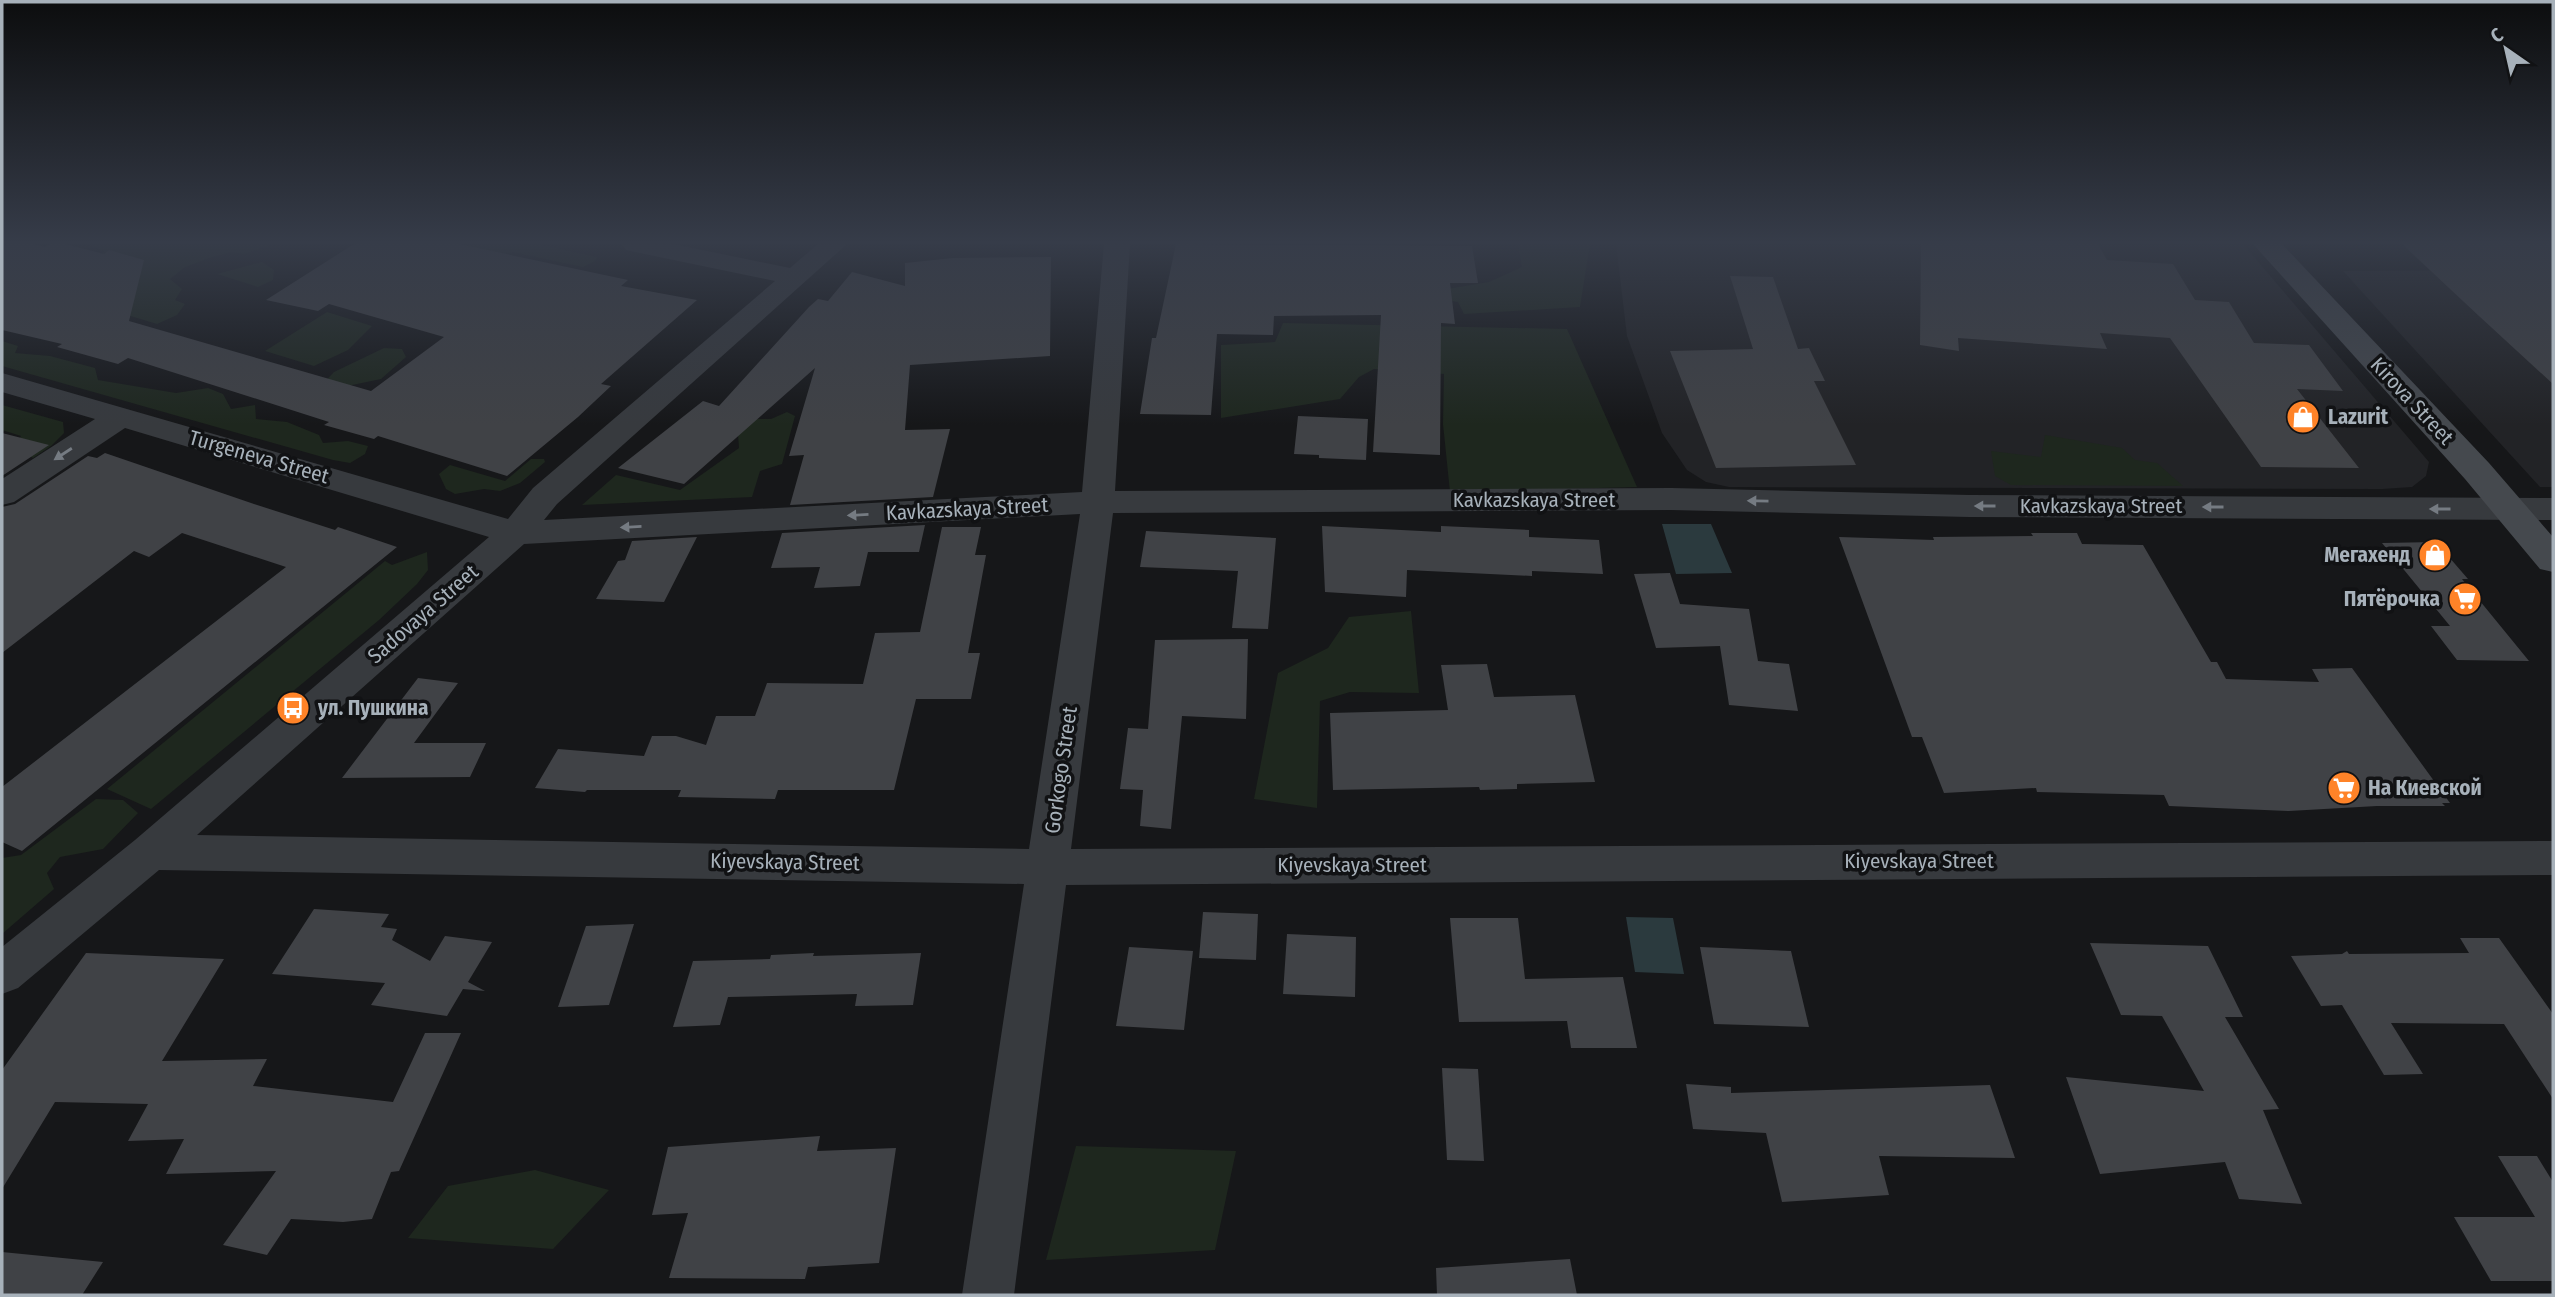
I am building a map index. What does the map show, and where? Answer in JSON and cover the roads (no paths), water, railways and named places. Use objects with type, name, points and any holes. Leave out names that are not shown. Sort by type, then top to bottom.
[{"type":"main road","name":"Kirova Street","points":[[2323,305],[2477,471],[2553,560]]},
{"type":"street","name":"Sadovaya Street","points":[[2,974],[150,852],[515,533],[545,496],[763,305]]},
{"type":"street","name":"Gorkogo Street","points":[[988,1295],[1098,502],[1113,305]]},
{"type":"street","name":"Turgeneva Street","points":[[2,382],[515,533]]},
{"type":"street","points":[[2,494],[121,417]]},
{"type":"street","name":"Kavkazskaya Street","points":[[515,533],[1098,502],[1671,499],[1969,506],[2553,509]]},
{"type":"street","name":"Kiyevskaya Street","points":[[150,852],[1048,867],[2553,858]]},
{"type":"place","name":"Lazurit","points":[[2303,417]]},
{"type":"place","name":"Мегахенд","points":[[2435,555]]},
{"type":"place","name":"Пятёрочка","points":[[2465,599]]},
{"type":"place","name":"ул. Пушкина","points":[[293,708]]},
{"type":"place","name":"На Киевской","points":[[2344,788]]}]
